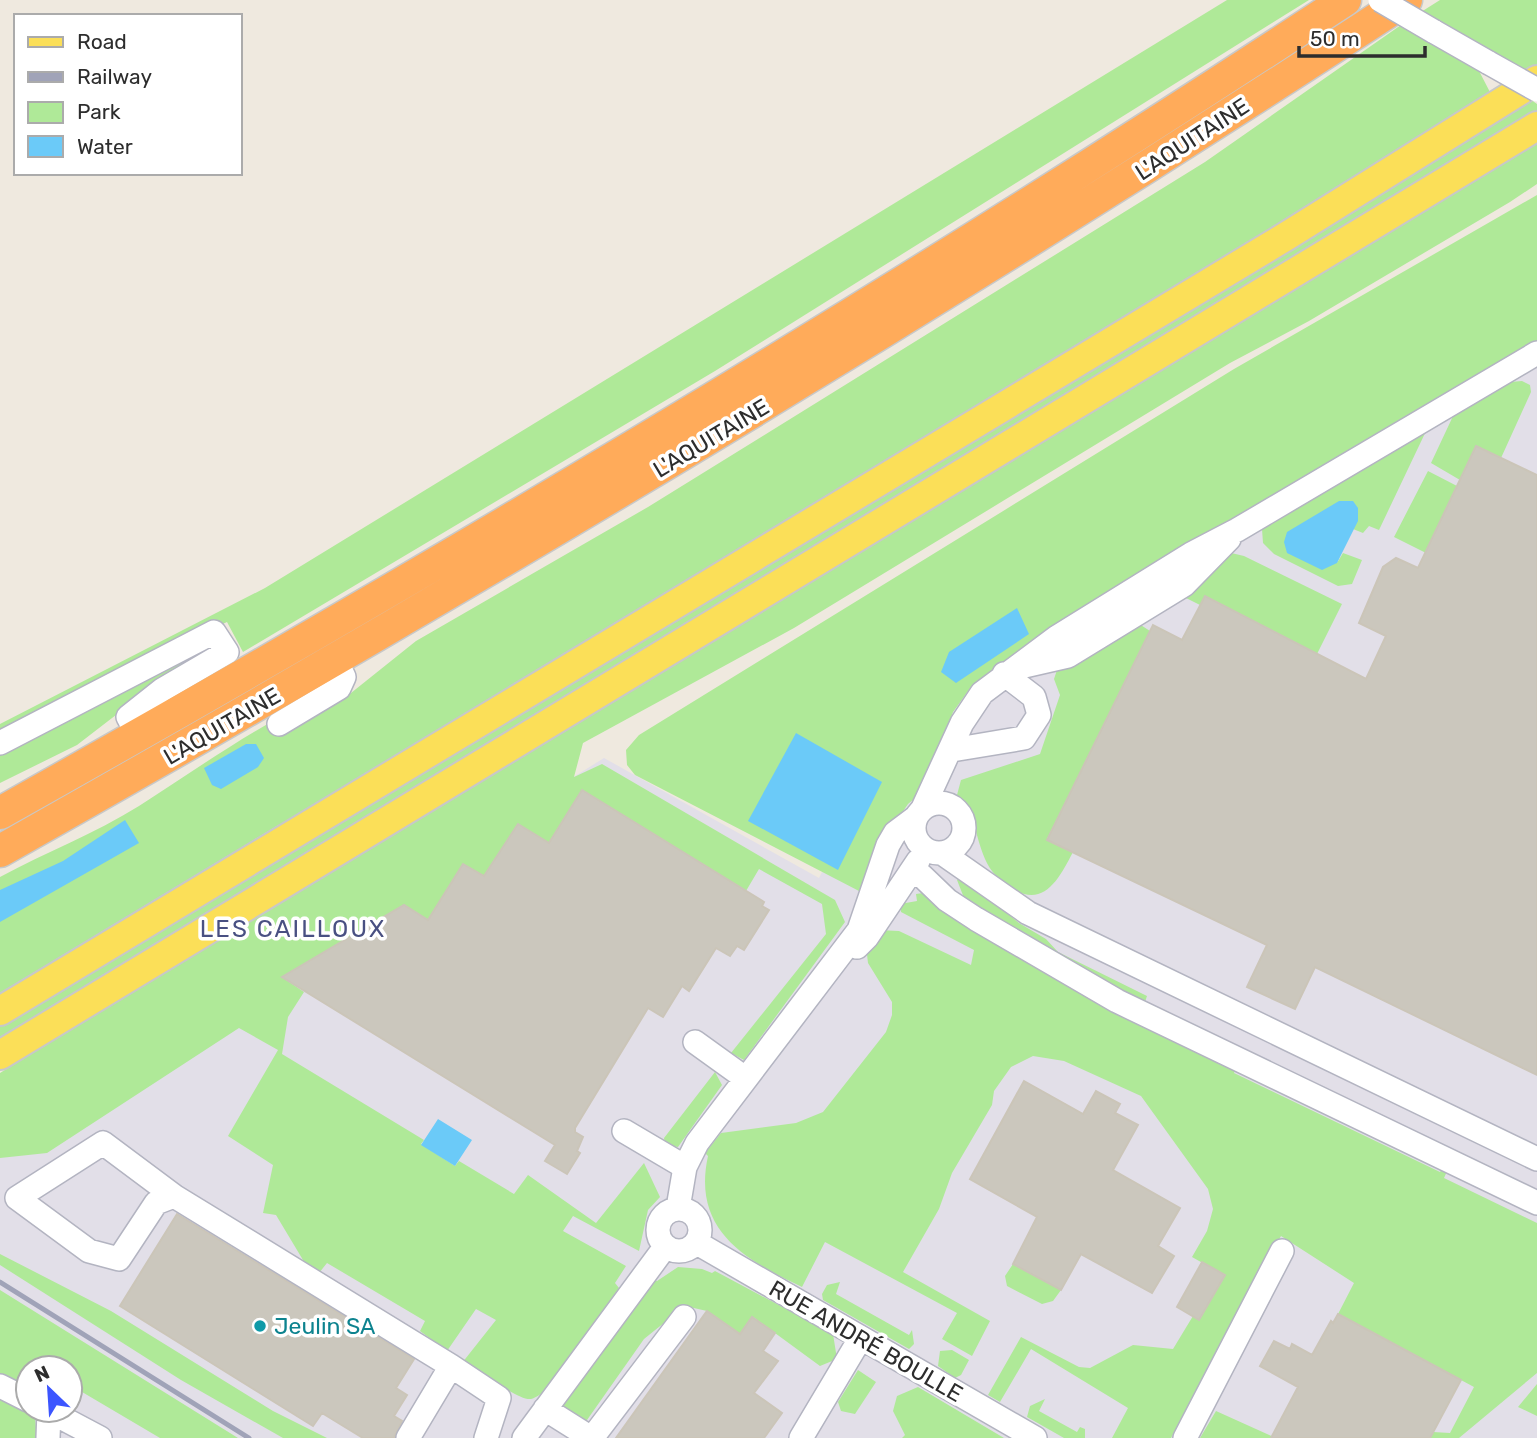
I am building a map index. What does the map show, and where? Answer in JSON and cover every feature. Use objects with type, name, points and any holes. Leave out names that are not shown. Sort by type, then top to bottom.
[{"type":"highway","name":"L'AQUITAINE","points":[[0,813],[512,519],[759,370],[1092,163],[1345,0]]},
{"type":"highway","name":"L'AQUITAINE","points":[[0,851],[337,660],[910,316],[1406,0]]},
{"type":"main road","points":[[0,1010],[1285,237],[1537,80]]},
{"type":"main road","points":[[0,1055],[1537,126]]},
{"type":"street","points":[[1380,0],[1537,90]]},
{"type":"street","points":[[976,919],[957,898],[925,834],[952,750],[973,704],[1004,674],[1068,656],[1173,592],[1200,572],[1237,530],[1537,353]]},
{"type":"street","points":[[1514,366],[1537,378]]},
{"type":"street","points":[[0,743],[214,632],[228,652],[162,690],[128,717],[138,735]]},
{"type":"street","points":[[279,724],[338,688],[344,677],[337,660]]},
{"type":"street","points":[[952,750],[1024,738],[1039,715],[1034,697],[1004,674]]},
{"type":"street","points":[[947,804],[945,781],[952,750]]},
{"type":"street","points":[[831,970],[867,937],[910,873],[935,803],[947,804],[960,814],[984,880]]},
{"type":"street","points":[[678,1209],[677,1197],[685,1167],[697,1143],[859,930],[895,833],[925,834],[957,845],[964,830]]},
{"type":"street","points":[[925,834],[1035,916],[1537,1159]]},
{"type":"street","points":[[910,873],[922,876],[947,900],[976,919],[1117,1001],[1537,1203]]},
{"type":"street","points":[[695,1042],[745,1078]]},
{"type":"street","points":[[624,1131],[685,1167]]},
{"type":"street","points":[[174,1196],[156,1203],[119,1259],[89,1251],[17,1198],[103,1143],[174,1196],[499,1398],[486,1438]]},
{"type":"street","points":[[678,1209],[696,1217],[701,1230],[697,1243],[685,1251],[665,1247],[658,1236],[659,1223],[666,1213],[678,1209]]},
{"type":"street","name":"RUE ANDRÉ BOULLE","points":[[697,1243],[1035,1438]]},
{"type":"street","points":[[524,1438],[665,1247]]},
{"type":"street","points":[[1185,1438],[1282,1251]]},
{"type":"street","points":[[545,1409],[591,1438],[684,1317]]},
{"type":"street","points":[[801,1438],[860,1339]]},
{"type":"street","points":[[408,1438],[451,1366]]},
{"type":"street","points":[[73,1424],[100,1438]]},
{"type":"shaded area","points":[[1537,304],[1537,1438],[0,1438],[0,1134],[604,758],[819,878],[877,762],[928,671]]},
{"type":"green space","points":[[1227,0],[1309,0],[715,371],[243,652],[227,622],[201,634],[209,645],[207,657],[138,698],[77,745],[0,783],[0,724],[265,588]]},
{"type":"green space","points":[[1440,0],[1537,0],[1537,69],[1530,73],[1421,12]]},
{"type":"green space","points":[[1401,25],[1478,69],[1492,96],[355,784],[277,826],[0,993],[0,877],[122,816],[271,722],[281,732],[346,697],[416,641],[648,507],[1205,162]]},
{"type":"green space","points":[[1530,99],[1537,104],[1537,116],[0,1043],[0,1023]]},
{"type":"green space","points":[[1537,142],[1537,184],[1510,202],[1309,321],[1230,363],[794,628],[583,743],[574,777],[602,764],[835,900],[845,922],[744,1060],[731,1053],[826,934],[822,904],[759,869],[746,891],[582,790],[549,843],[518,824],[484,876],[463,864],[428,920],[404,905],[282,977],[304,992],[288,1017],[282,1054],[424,1140],[421,1144],[455,1166],[459,1161],[514,1194],[528,1175],[596,1223],[644,1163],[660,1197],[648,1210],[639,1251],[573,1216],[563,1231],[626,1266],[615,1283],[619,1288],[546,1390],[539,1395],[531,1399],[517,1395],[462,1363],[496,1320],[476,1309],[447,1351],[420,1331],[425,1321],[327,1263],[319,1273],[306,1265],[276,1215],[263,1213],[273,1165],[228,1136],[278,1050],[239,1028],[47,1153],[0,1158],[0,1073],[413,817]]},
{"type":"green space","points":[[1537,195],[1537,344],[1005,663],[971,687],[953,712],[928,787],[908,804],[884,839],[859,891],[635,775],[627,765],[626,750],[639,735],[1234,369]]},
{"type":"green space","points":[[1522,381],[1530,385],[1531,392],[1501,458],[1460,480],[1431,463],[1454,414],[1510,382]]},
{"type":"green space","points":[[1427,429],[1379,530],[1369,526],[1363,533],[1353,529],[1358,508],[1337,563],[1343,553],[1362,560],[1352,584],[1338,586],[1274,554],[1263,543],[1262,529]]},
{"type":"green space","points":[[1428,471],[1457,486],[1426,553],[1394,537]]},
{"type":"green space","points":[[1227,552],[1244,556],[1342,604],[1317,654],[1205,596],[1200,605],[1178,594]]},
{"type":"green space","points":[[1133,620],[1150,631],[1047,839],[1073,852],[1049,888],[1032,895],[1022,893],[1002,881],[987,863],[972,819],[957,795],[961,780],[1040,754],[1060,695],[1054,679],[1057,670]]},
{"type":"green space","points":[[962,875],[1019,923],[1046,939],[1058,952],[1147,996],[1143,1008],[966,903],[957,880]]},
{"type":"green space","points":[[913,883],[927,886],[968,923],[1155,1029],[1236,1068],[1234,1073],[1440,1172],[1444,1166],[1448,1169],[1444,1178],[1537,1223],[1537,1373],[1459,1438],[1430,1438],[1433,1432],[1450,1433],[1474,1387],[1338,1314],[1354,1283],[1281,1236],[1171,1438],[1112,1438],[1128,1408],[1031,1349],[1000,1402],[988,1395],[1021,1337],[1079,1367],[1090,1368],[1133,1345],[1173,1349],[1193,1316],[1200,1319],[1224,1275],[1192,1257],[1207,1231],[1213,1209],[1208,1189],[1141,1096],[1064,1061],[1033,1056],[1011,1067],[994,1091],[992,1105],[952,1173],[939,1209],[903,1272],[990,1321],[972,1356],[942,1339],[957,1313],[825,1242],[802,1287],[760,1265],[742,1252],[715,1222],[708,1203],[705,1181],[708,1156],[705,1153],[721,1133],[796,1123],[823,1112],[886,1032],[892,1015],[892,1002],[868,963],[866,946],[878,930],[899,931],[971,965],[974,950],[901,912],[900,904],[917,901],[916,894],[923,893],[922,887],[907,888]]},
{"type":"green space","points":[[715,1072],[722,1085],[678,1147],[665,1145],[664,1138]]},
{"type":"green space","points":[[0,1254],[111,1311],[273,1411],[327,1438],[283,1438],[181,1380],[0,1265]]},
{"type":"green space","points":[[1013,1264],[1061,1290],[1053,1301],[1042,1304],[1007,1286],[1005,1276]]},
{"type":"green space","points":[[678,1267],[702,1269],[712,1273],[715,1271],[833,1334],[837,1359],[820,1366],[753,1317],[740,1334],[707,1311],[685,1306],[644,1339],[587,1420],[579,1423],[558,1407],[653,1279],[657,1281]]},
{"type":"green space","points":[[840,1282],[836,1294],[909,1335],[912,1330],[914,1344],[909,1349],[823,1300],[822,1294],[827,1285]]},
{"type":"green space","points":[[0,1290],[238,1438],[160,1438],[84,1393],[84,1354],[14,1354],[14,1383],[0,1376]]},
{"type":"green space","points":[[952,1350],[969,1360],[961,1375],[955,1378],[938,1366],[940,1351]]},
{"type":"green space","points":[[858,1370],[876,1382],[855,1414],[841,1411],[838,1402]]},
{"type":"green space","points":[[1537,1384],[1537,1416],[1518,1407]]},
{"type":"green space","points":[[918,1387],[1004,1438],[902,1438],[905,1435],[893,1411],[897,1396]]},
{"type":"green space","points":[[0,1392],[14,1402],[14,1424],[36,1424],[37,1438],[0,1438]]},
{"type":"green space","points":[[1045,1399],[1039,1411],[1077,1432],[1080,1427],[1085,1429],[1085,1438],[1064,1438],[1027,1417],[1030,1406]]},
{"type":"green space","points":[[1216,1411],[1276,1438],[1200,1438]]},
{"type":"water","points":[[1339,501],[1353,501],[1358,508],[1358,521],[1337,563],[1322,570],[1287,553],[1284,542],[1287,532]]},
{"type":"water","points":[[1017,608],[1029,634],[956,683],[941,672],[949,652]]},
{"type":"water","points":[[796,733],[882,782],[838,870],[748,821]]},
{"type":"water","points":[[246,744],[256,744],[264,758],[258,767],[221,789],[212,785],[204,768]]},
{"type":"water","points":[[125,820],[139,843],[0,922],[0,890],[63,861]]},
{"type":"water","points":[[438,1119],[472,1140],[455,1166],[421,1145]]},
{"type":"building","points":[[1476,446],[1537,475],[1537,1075],[1315,967],[1295,1009],[1247,987],[1267,945],[1047,840],[1153,625],[1182,640],[1205,596],[1366,679],[1386,636],[1359,623],[1383,567],[1396,558],[1418,568]]},
{"type":"building","points":[[582,790],[764,902],[762,906],[769,910],[744,950],[737,946],[730,956],[716,948],[689,991],[682,986],[663,1017],[648,1008],[575,1128],[575,1132],[583,1137],[577,1151],[580,1153],[567,1174],[545,1161],[555,1145],[282,977],[404,905],[428,920],[463,864],[484,876],[518,824],[549,843]]},
{"type":"building","points":[[1024,1081],[1083,1114],[1096,1091],[1120,1104],[1115,1113],[1138,1125],[1113,1170],[1180,1208],[1158,1246],[1174,1256],[1152,1293],[1081,1254],[1061,1290],[1013,1264],[1037,1217],[970,1179]]},
{"type":"building","name":"Jeulin SA","points":[[177,1214],[414,1359],[396,1388],[407,1395],[394,1416],[402,1421],[394,1438],[363,1438],[322,1413],[313,1426],[120,1306]]},
{"type":"building","points":[[1202,1262],[1225,1275],[1199,1320],[1177,1307]]},
{"type":"building","points":[[707,1311],[740,1334],[752,1317],[775,1333],[763,1351],[778,1361],[754,1393],[782,1413],[764,1438],[616,1438]]},
{"type":"building","points":[[1338,1314],[1461,1380],[1430,1438],[1271,1438],[1298,1387],[1260,1366],[1274,1341],[1290,1349],[1292,1344],[1312,1355],[1331,1321],[1333,1323]]},
{"type":"railway","points":[[0,1282],[249,1438]]},
{"type":"place","name":"Jeulin SA","points":[[260,1326]]},
{"type":"district","name":"LES CAILLOUX","points":[[293,929]]}]
